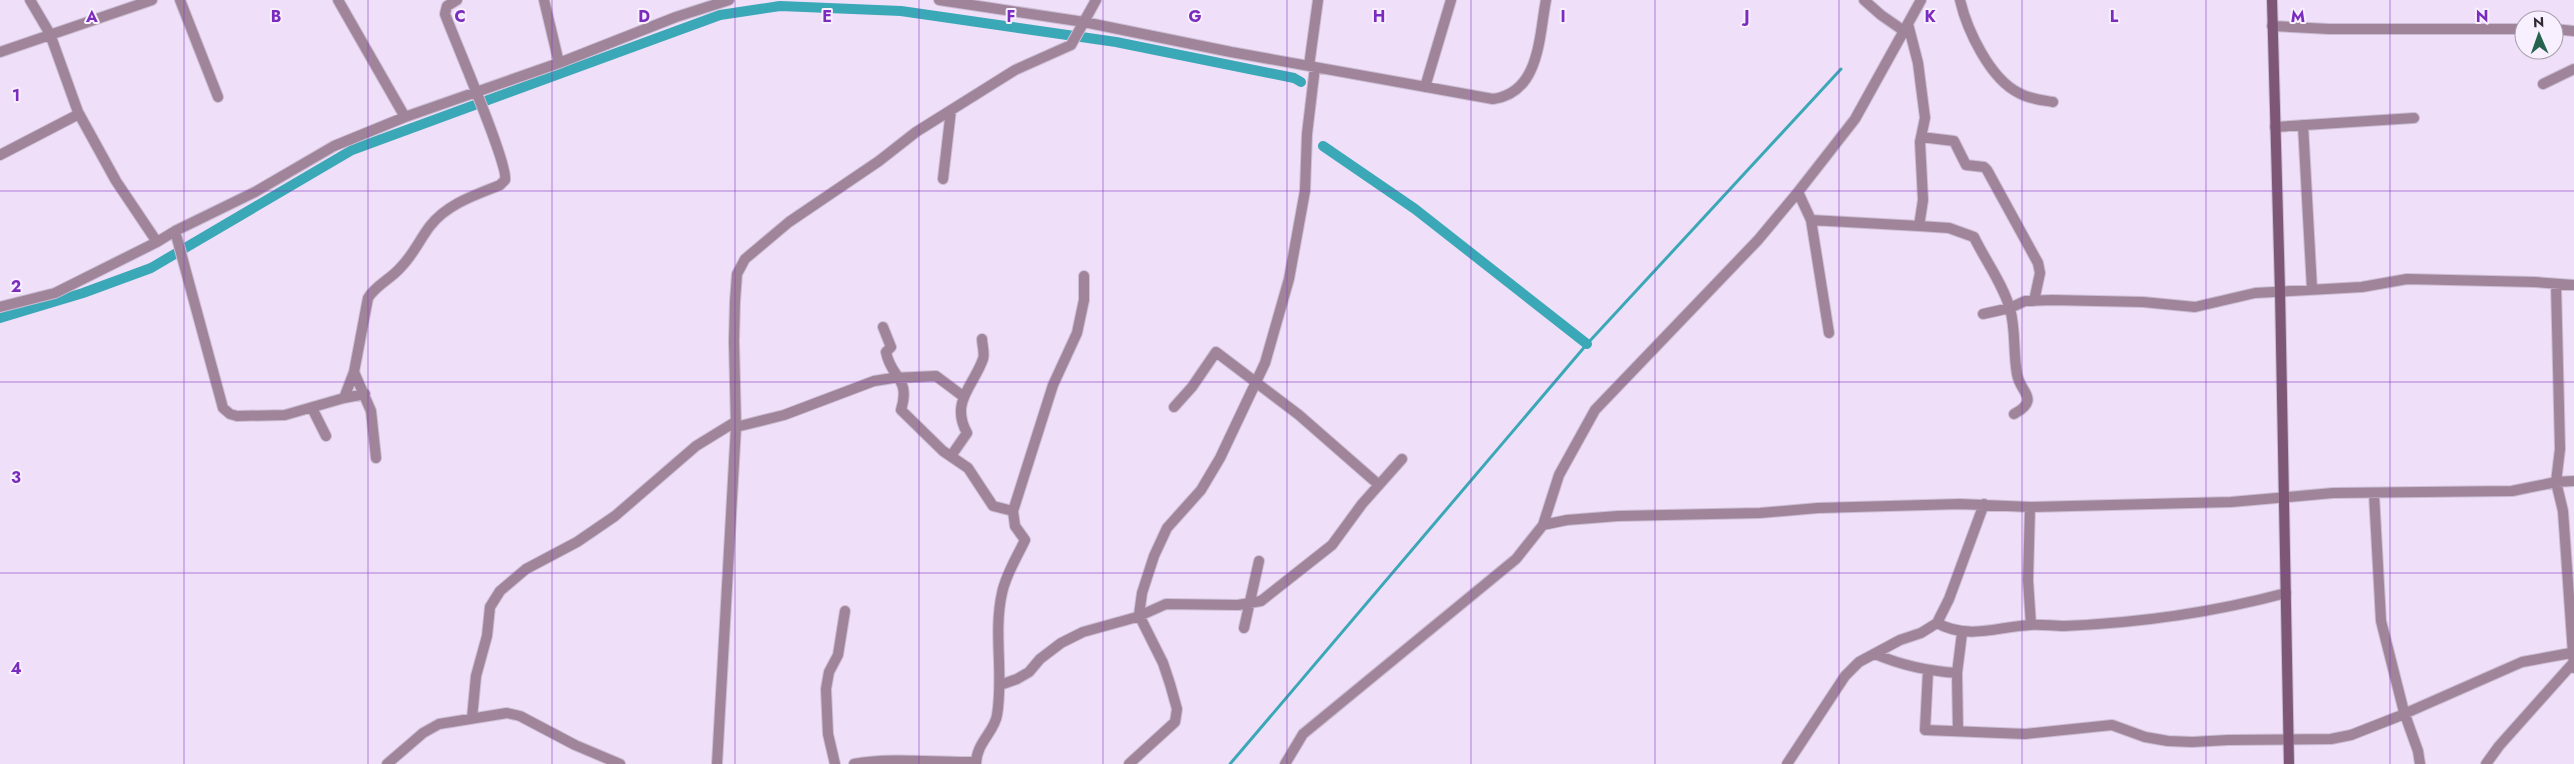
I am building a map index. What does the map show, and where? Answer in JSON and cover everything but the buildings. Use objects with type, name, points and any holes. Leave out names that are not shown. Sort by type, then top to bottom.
[{"type":"main road","points":[[2272,0],[2280,291],[2289,764]]},
{"type":"street","points":[[30,0],[50,34],[79,114],[116,181],[157,242]]},
{"type":"street","points":[[0,52],[152,0]]},
{"type":"street","points":[[180,0],[218,97]]},
{"type":"street","points":[[338,0],[405,117]]},
{"type":"street","points":[[344,398],[354,372],[368,298],[373,290],[401,267],[431,224],[440,215],[453,205],[500,185],[505,180],[504,166],[445,14],[447,6],[457,0]]},
{"type":"street","points":[[544,0],[559,63]]},
{"type":"street","points":[[0,307],[55,293],[255,192],[334,146],[405,117],[559,63],[676,16],[729,0]]},
{"type":"street","points":[[939,0],[1084,22],[1312,67],[1351,72],[1493,99],[1506,97],[1516,92],[1532,68],[1538,48],[1546,0]]},
{"type":"street","points":[[717,764],[736,424],[735,301],[738,274],[745,259],[789,222],[952,110],[1015,70],[1071,45],[1096,0]]},
{"type":"street","points":[[1130,764],[1175,722],[1177,709],[1162,663],[1139,616],[1142,593],[1154,556],[1167,528],[1201,490],[1220,458],[1257,384],[1279,319],[1294,255],[1305,191],[1306,134],[1318,0]]},
{"type":"street","points":[[1425,87],[1451,0]]},
{"type":"street","points":[[1864,0],[1881,15],[1906,27]]},
{"type":"street","points":[[1286,764],[1303,734],[1516,559],[1543,525],[1559,475],[1594,410],[1758,240],[1798,192],[1855,119],[1921,0]]},
{"type":"street","points":[[1960,0],[1975,41],[2005,83],[2018,93],[2053,102]]},
{"type":"street","points":[[2272,26],[2330,29],[2514,28]]},
{"type":"street","points":[[1906,27],[1923,96],[1925,118],[1920,137],[1919,152],[1923,200],[1920,226]]},
{"type":"street","points":[[2543,84],[2574,69]]},
{"type":"street","points":[[943,179],[952,110]]},
{"type":"street","points":[[0,155],[79,114]]},
{"type":"street","points":[[2275,127],[2414,118]]},
{"type":"street","points":[[2303,125],[2312,289]]},
{"type":"street","points":[[1920,137],[1954,141],[1966,165],[1984,167],[1987,170],[2038,263],[2040,273],[2034,301]]},
{"type":"street","points":[[1798,192],[1811,220],[1829,333]]},
{"type":"street","points":[[1811,220],[1950,228],[1974,237],[2010,308],[2017,374],[2027,392],[2028,399],[2023,409],[2014,414]]},
{"type":"street","points":[[175,231],[223,408],[230,414],[237,416],[285,415],[365,394]]},
{"type":"street","points":[[854,764],[891,759],[929,763],[976,763],[986,734],[997,718],[1000,685],[1000,609],[1002,591],[1026,540],[1015,526],[1013,512],[1053,386],[1077,333],[1084,306],[1084,276]]},
{"type":"street","points":[[1983,314],[2010,308],[2025,301],[2143,302],[2195,307],[2235,296],[2280,291],[2362,287],[2407,279],[2574,286]]},
{"type":"street","points":[[2486,764],[2499,746],[2573,662],[2571,600],[2563,511],[2556,482],[2560,449],[2556,284]]},
{"type":"street","points":[[883,327],[891,347],[886,352],[888,362],[900,378],[904,388],[901,410],[951,456],[968,468],[993,506],[1013,512]]},
{"type":"street","points":[[951,456],[967,433],[960,420],[960,405],[984,357],[982,339]]},
{"type":"street","points":[[1174,407],[1192,387],[1216,352],[1299,415],[1379,485]]},
{"type":"street","points":[[354,372],[371,411],[376,458]]},
{"type":"street","points":[[472,718],[476,676],[488,636],[492,601],[500,591],[526,569],[577,542],[608,521],[648,490],[696,446],[736,424],[784,415],[874,382],[936,376],[964,397]]},
{"type":"street","points":[[312,408],[326,436]]},
{"type":"street","points":[[1000,685],[1029,672],[1040,659],[1068,639],[1083,632],[1139,616],[1166,604],[1249,604],[1271,594],[1292,576],[1324,554],[1402,459]]},
{"type":"street","points":[[1543,525],[1567,520],[1618,516],[1984,504],[2030,507],[2231,502],[2333,493],[2512,491],[2556,482],[2574,481]]},
{"type":"street","points":[[2374,494],[2381,621],[2404,712],[2416,742],[2420,764]]},
{"type":"street","points":[[1787,764],[1846,676],[1859,662],[1921,633],[1937,623],[1950,599],[1984,504]]},
{"type":"street","points":[[2030,507],[2028,561],[2031,625]]},
{"type":"street","points":[[1244,628],[1260,561]]},
{"type":"street","points":[[1937,623],[1949,630],[1981,633],[2031,625],[2062,626],[2116,622],[2228,607],[2286,593]]},
{"type":"street","points":[[835,764],[828,734],[826,689],[829,672],[838,655],[845,611]]},
{"type":"street","points":[[1958,730],[1957,673],[1962,632]]},
{"type":"street","points":[[1875,654],[1904,666],[1928,671],[1957,673]]},
{"type":"street","points":[[1928,671],[1926,730],[2025,734],[2112,725],[2145,737],[2192,742],[2228,740],[2311,741],[2351,735],[2522,662],[2573,662]]},
{"type":"street","points":[[387,764],[423,733],[438,724],[507,713],[520,716],[575,745],[620,764]]},
{"type":"waterway","points":[[0,318],[83,293],[151,268],[352,150],[720,15],[780,6],[901,11],[1116,42],[1294,78],[1301,82]]},
{"type":"waterway","points":[[1230,764],[1587,344],[1841,69]]},
{"type":"waterway","points":[[1323,146],[1415,209],[1587,344]]}]
